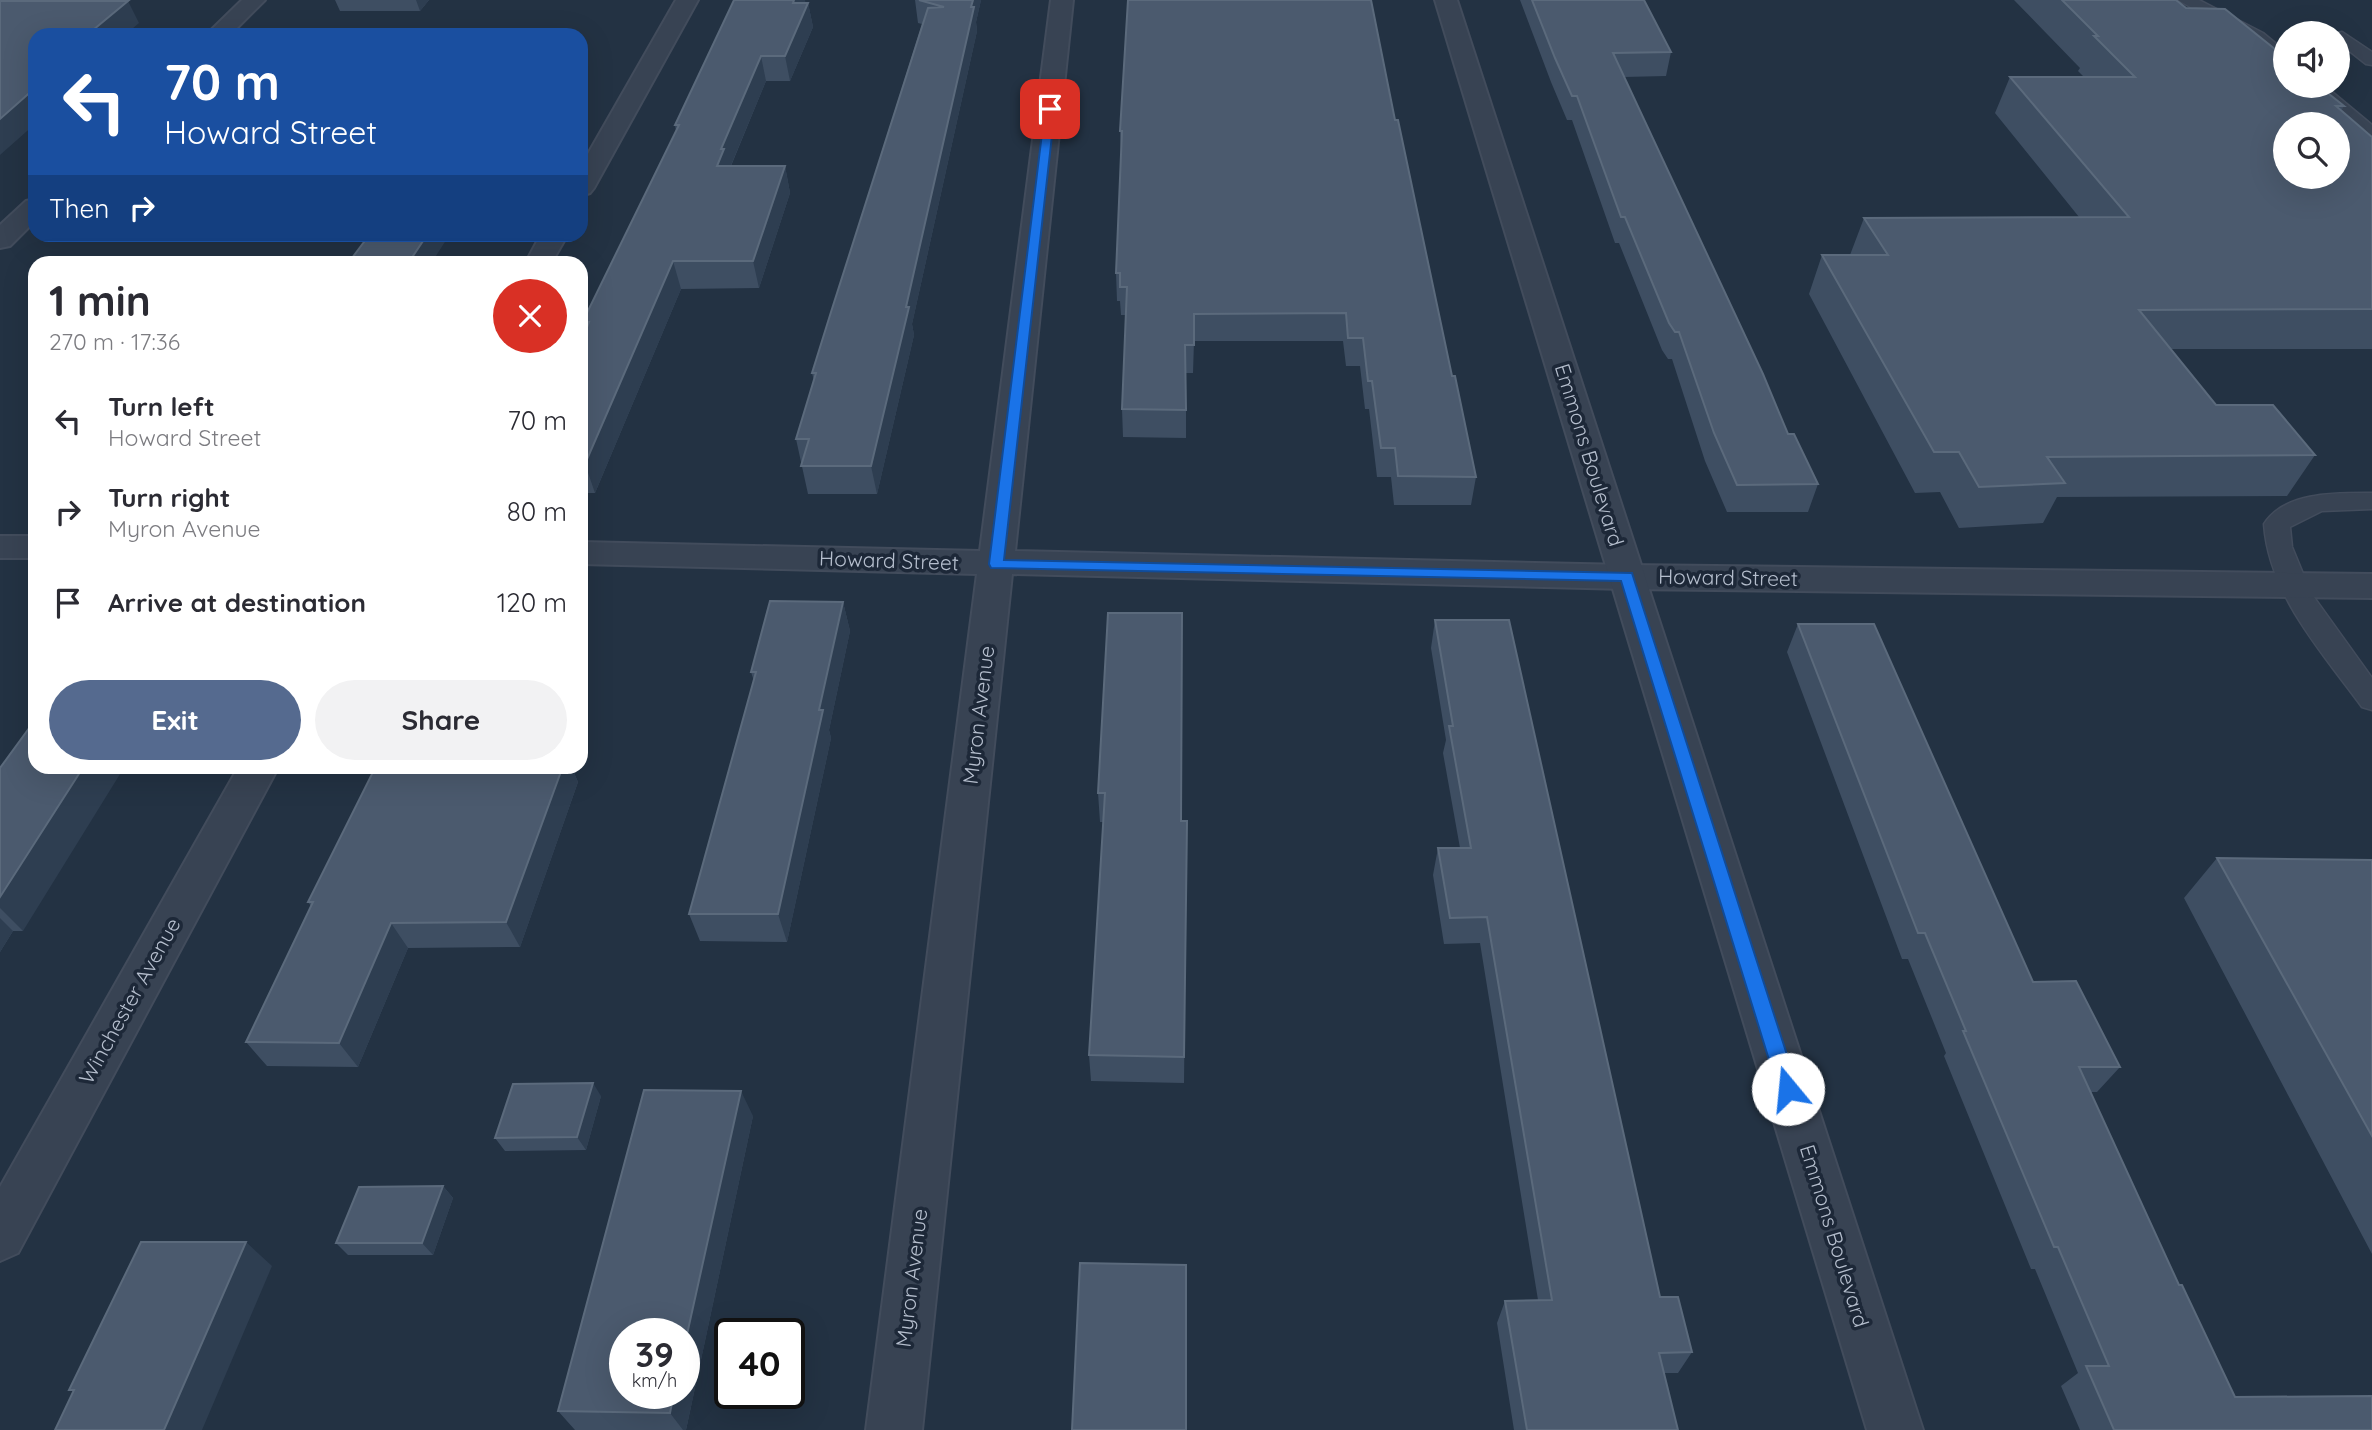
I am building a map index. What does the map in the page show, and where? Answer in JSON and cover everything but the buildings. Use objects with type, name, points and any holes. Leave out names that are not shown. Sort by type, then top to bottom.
[{"type":"street","points":[[224,28],[254,0]]},
{"type":"street","points":[[588,176],[687,0]]},
{"type":"street","name":"Myron Avenue","points":[[894,1430],[1062,0]]},
{"type":"street","name":"Emmons Boulevard","points":[[1446,0],[1895,1430]]},
{"type":"street","points":[[0,240],[28,214]]},
{"type":"street","points":[[0,547],[28,547]]},
{"type":"street","name":"Howard Street","points":[[588,553],[1626,577],[2372,586]]},
{"type":"street","name":"Winchester Avenue","points":[[0,1236],[255,774]]},
{"type":"lane","points":[[2186,0],[2257,37],[2273,50]]},
{"type":"lane","points":[[2350,37],[2372,36]]},
{"type":"lane","points":[[2257,37],[2273,37]]},
{"type":"lane","points":[[2350,44],[2372,60]]},
{"type":"lane","points":[[2328,98],[2372,135]]},
{"type":"lane","points":[[2372,500],[2322,501],[2306,505],[2277,524],[2277,539],[2291,585],[2372,699]]},
{"type":"route","points":[[1050,109],[996,564],[1626,577],[1788,1089]]}]
